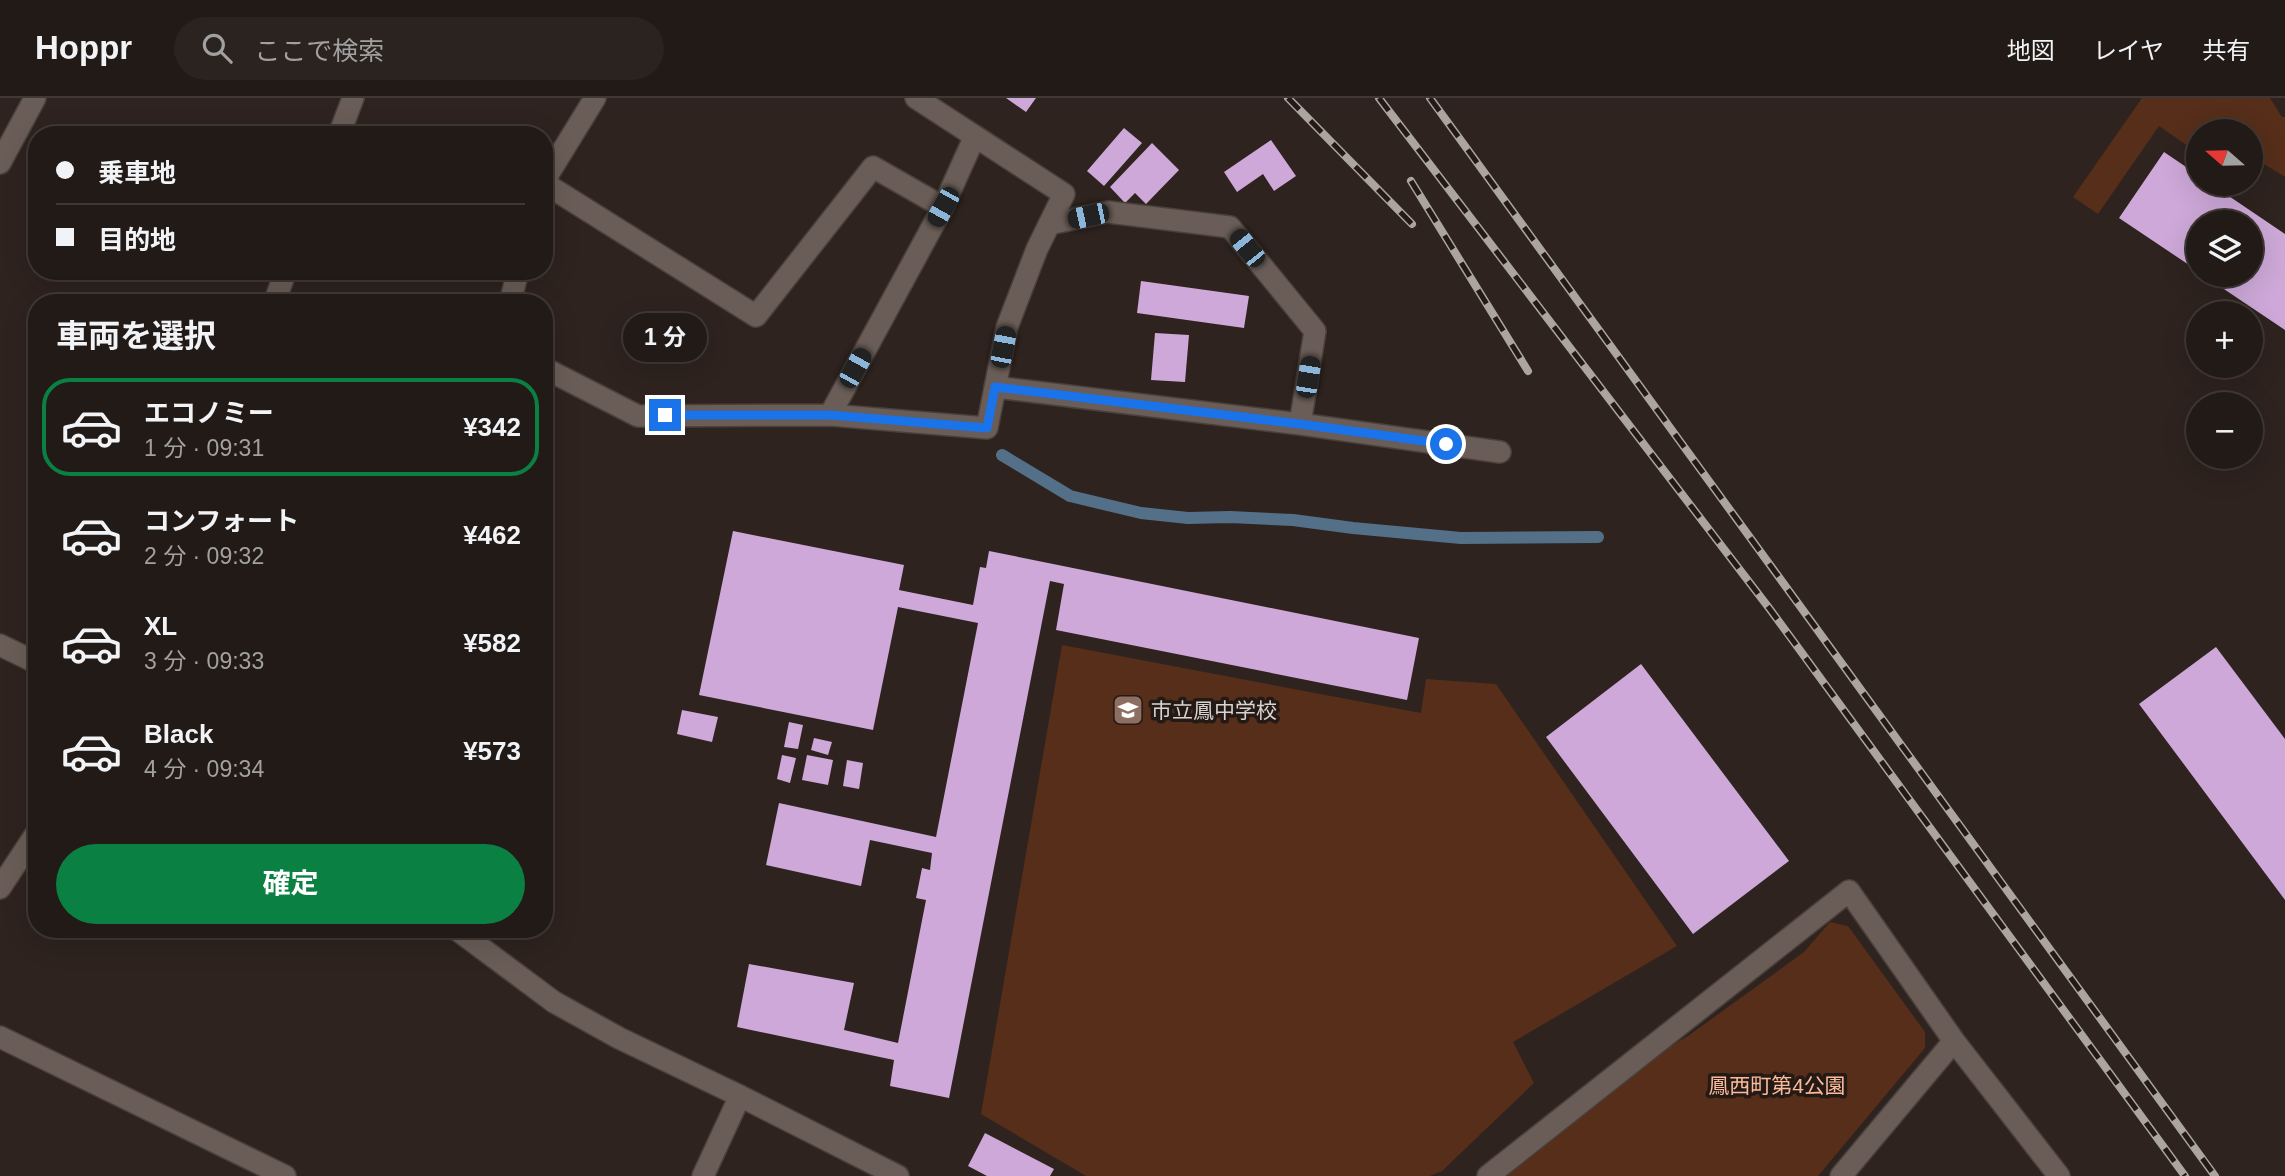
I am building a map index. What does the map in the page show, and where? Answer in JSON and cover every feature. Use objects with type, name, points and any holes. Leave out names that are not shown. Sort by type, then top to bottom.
[{"type":"street","points":[[0,163],[35,98]]},
{"type":"street","points":[[342,126],[353,98]]},
{"type":"street","points":[[553,167],[595,98]]},
{"type":"street","points":[[553,373],[638,416],[830,415],[987,428],[1007,327],[1022,286],[1064,194],[916,98]]},
{"type":"street","points":[[830,415],[943,207],[975,136]]},
{"type":"street","points":[[553,188],[756,316],[873,167],[943,207]]},
{"type":"street","points":[[1049,224],[1108,212],[1230,227],[1315,331],[1300,424]]},
{"type":"street","points":[[995,387],[1300,424],[1500,452]]},
{"type":"street","points":[[0,645],[28,659]]},
{"type":"street","points":[[0,888],[28,846]]},
{"type":"street","points":[[1488,1176],[1849,891],[1954,1041],[2059,1176]]},
{"type":"street","points":[[468,938],[554,1002],[620,1038],[898,1176]]},
{"type":"street","points":[[0,1037],[285,1176]]},
{"type":"street","points":[[1841,1176],[1954,1041]]},
{"type":"street","points":[[703,1176],[740,1096]]},
{"type":"green space","points":[[2142,98],[2270,98],[2282,117],[2285,117],[2285,177],[2263,163],[2263,119],[2186,119],[2186,145],[2159,126],[2098,214],[2073,197]]},
{"type":"green space","points":[[1062,645],[1421,713],[1426,679],[1496,684],[1677,946],[1513,1042],[1534,1083],[1442,1171],[1430,1176],[1086,1176],[981,1114]]},
{"type":"green space","name":"鳳西町第4公園","points":[[1830,922],[1848,926],[1925,1032],[1925,1048],[1818,1176],[1503,1176],[1632,1068],[1688,1036],[1804,952]]},
{"type":"building","points":[[1006,98],[1036,98],[1026,112]]},
{"type":"building","points":[[1124,128],[1142,143],[1104,186],[1087,171]]},
{"type":"building","points":[[1271,140],[1296,176],[1274,191],[1263,174],[1237,192],[1224,172]]},
{"type":"building","points":[[1152,143],[1179,170],[1146,204],[1135,193],[1125,203],[1110,187]]},
{"type":"building","points":[[2164,152],[2186,167],[2186,196],[2229,196],[2249,210],[2186,210],[2186,263],[2119,218]]},
{"type":"building","points":[[2263,219],[2285,234],[2285,330],[2263,315],[2263,301],[2242,301],[2221,287],[2263,287]]},
{"type":"building","points":[[1141,281],[1249,296],[1244,328],[1137,313]]},
{"type":"building","points":[[1155,333],[1189,335],[1185,382],[1151,380]]},
{"type":"building","points":[[733,531],[904,565],[899,590],[973,605],[980,567],[986,568],[989,551],[1419,638],[1407,700],[1056,630],[1064,584],[1050,581],[949,1098],[890,1086],[894,1060],[737,1027],[749,964],[854,983],[844,1030],[898,1043],[926,900],[916,898],[922,868],[930,870],[932,853],[870,840],[861,886],[766,865],[779,803],[936,837],[978,623],[898,607],[873,730],[699,695]]},
{"type":"building","points":[[2216,647],[2285,739],[2285,900],[2139,704]]},
{"type":"building","points":[[1641,664],[1789,861],[1693,934],[1546,737]]},
{"type":"building","points":[[682,710],[718,717],[712,742],[677,734]]},
{"type":"building","points":[[789,722],[803,725],[798,749],[784,747]]},
{"type":"building","points":[[814,738],[832,742],[828,755],[811,750]]},
{"type":"building","points":[[782,755],[796,758],[790,783],[777,779]]},
{"type":"building","points":[[807,755],[833,760],[828,785],[802,780]]},
{"type":"building","points":[[847,760],[863,763],[859,789],[843,786]]},
{"type":"building","points":[[985,1133],[1054,1169],[1050,1176],[987,1176],[968,1166]]},
{"type":"waterway","points":[[1002,455],[1070,496],[1141,513],[1188,518],[1293,520],[1461,538],[1598,537]]},
{"type":"railway","points":[[1288,98],[1412,224]]},
{"type":"railway","points":[[1379,98],[1769,608],[2185,1176]]},
{"type":"railway","points":[[1430,98],[2215,1176]]},
{"type":"railway","points":[[1411,181],[1528,371]]},
{"type":"place","name":"市立鳳中学校","points":[[1128,710]]},
{"type":"route","points":[[665,415],[830,415],[987,428],[995,387],[1446,444]]}]
